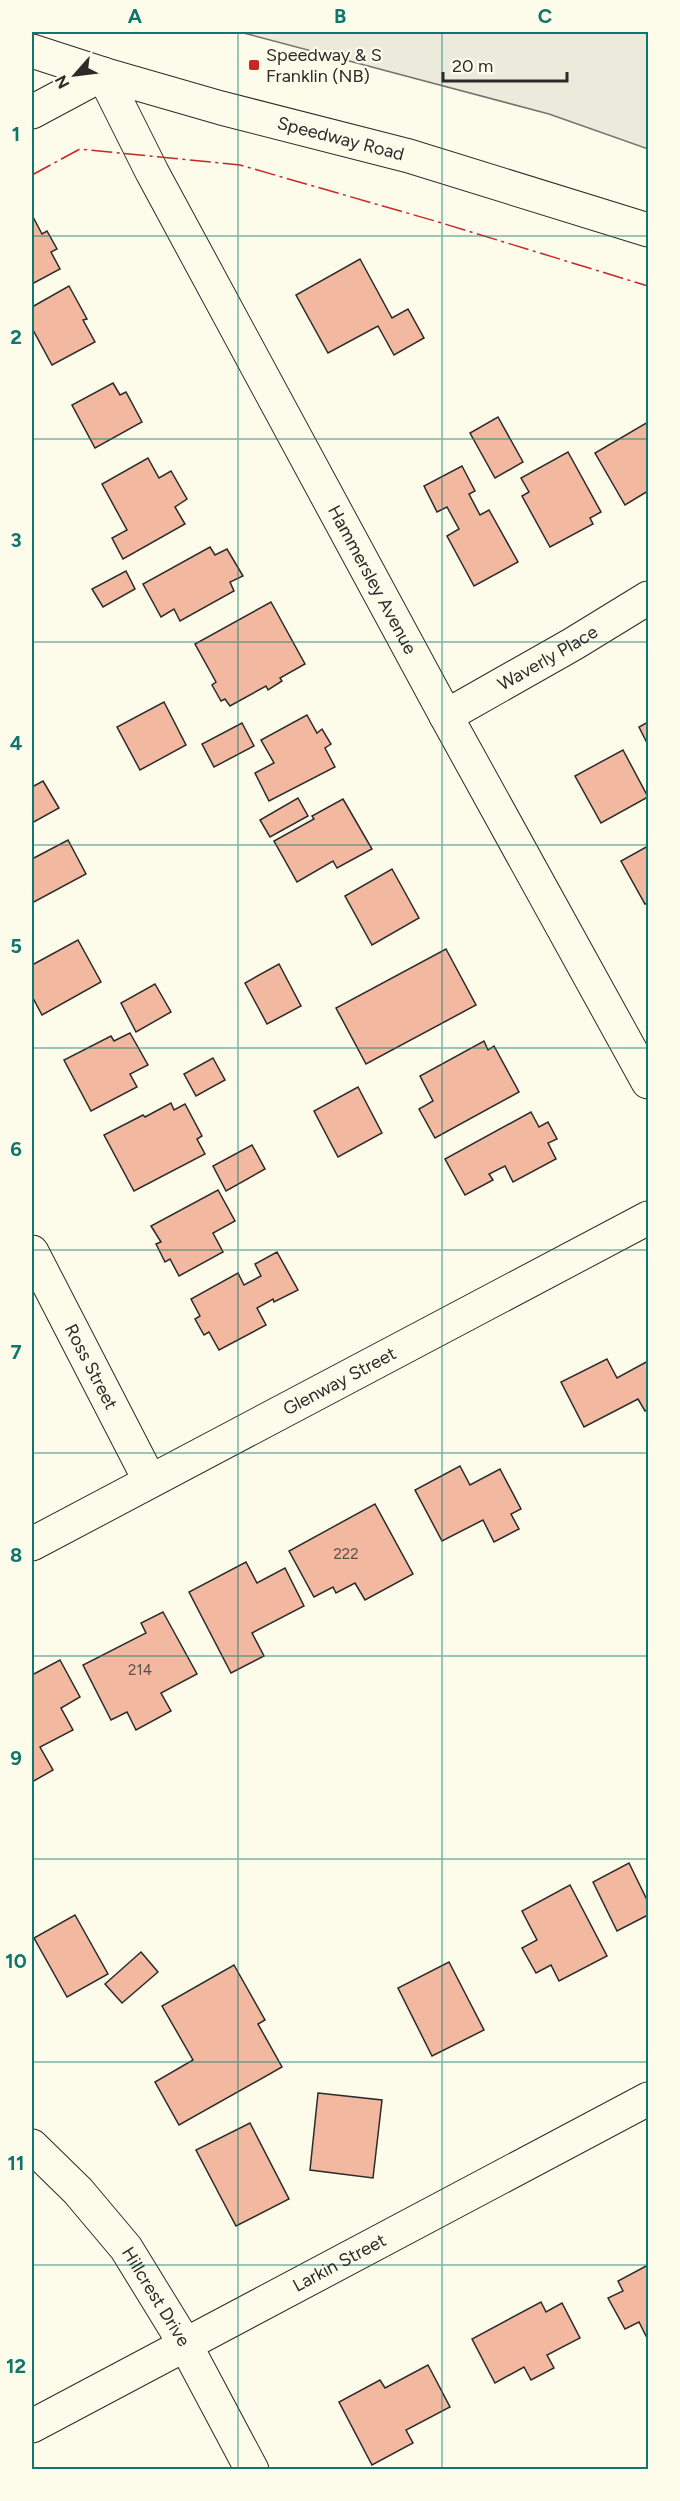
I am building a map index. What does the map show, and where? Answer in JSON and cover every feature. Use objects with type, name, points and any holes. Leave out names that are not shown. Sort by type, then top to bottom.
[{"type":"street","name":"Speedway Road","points":[[32,51],[103,74],[409,156],[648,230]]},
{"type":"street","points":[[32,112],[103,74]]},
{"type":"street","name":"Hammersley Avenue","points":[[103,74],[143,154],[648,1082]]},
{"type":"street","name":"Waverly Place","points":[[447,716],[648,598]]},
{"type":"street","name":"Glenway Street","points":[[32,1544],[648,1218]]},
{"type":"street","name":"Ross Street","points":[[32,1252],[150,1481]]},
{"type":"street","name":"Larkin Street","points":[[32,2426],[648,2099]]},
{"type":"street","name":"Hillcrest Drive","points":[[32,2146],[78,2191],[126,2247],[185,2344],[252,2469]]},
{"type":"shaded area","points":[[240,32],[648,32],[648,149],[549,114]]},
{"type":"building","points":[[32,215],[42,234],[47,231],[57,249],[51,252],[60,269],[32,284]]},
{"type":"building","points":[[360,259],[392,318],[408,309],[424,338],[394,355],[378,326],[328,353],[296,295]]},
{"type":"building","points":[[69,286],[87,319],[83,320],[95,342],[52,365],[32,328],[32,307]]},
{"type":"building","points":[[113,383],[120,395],[126,392],[142,422],[95,448],[72,405]]},
{"type":"building","points":[[498,417],[523,462],[495,478],[470,433]]},
{"type":"building","points":[[648,422],[648,491],[625,505],[595,453]]},
{"type":"building","points":[[568,452],[601,512],[590,518],[593,524],[550,547],[522,496],[529,492],[521,478]]},
{"type":"building","points":[[148,458],[159,478],[171,471],[187,499],[175,507],[185,524],[123,559],[112,538],[127,530],[102,484]]},
{"type":"building","points":[[462,466],[475,491],[469,494],[480,515],[489,510],[518,562],[474,586],[447,536],[459,529],[447,507],[437,512],[424,486]]},
{"type":"building","points":[[210,547],[215,555],[227,549],[243,576],[230,582],[234,591],[180,621],[174,609],[161,617],[143,584]]},
{"type":"building","points":[[126,571],[135,589],[103,607],[92,589]]},
{"type":"building","points":[[271,602],[305,664],[280,678],[282,681],[268,690],[266,686],[230,706],[225,699],[221,701],[212,685],[216,682],[195,644]]},
{"type":"building","points":[[164,702],[186,745],[140,770],[117,727]]},
{"type":"building","points":[[307,715],[317,733],[322,729],[331,744],[325,748],[335,767],[269,801],[255,773],[274,763],[261,740]]},
{"type":"building","points":[[648,722],[648,745],[639,727]]},
{"type":"building","points":[[242,723],[254,746],[214,767],[202,744]]},
{"type":"building","points":[[623,750],[648,797],[601,823],[575,776]]},
{"type":"building","points":[[43,781],[59,808],[32,823],[32,787]]},
{"type":"building","points":[[298,798],[308,816],[270,837],[260,820]]},
{"type":"building","points":[[343,799],[372,849],[337,868],[333,861],[297,882],[274,841],[314,819],[312,816]]},
{"type":"building","points":[[68,840],[86,874],[32,903],[32,859]]},
{"type":"building","points":[[648,846],[648,903],[645,904],[621,861]]},
{"type":"building","points":[[392,869],[419,918],[372,945],[345,896]]},
{"type":"building","points":[[78,940],[101,982],[42,1015],[34,1000],[32,1002],[32,965]]},
{"type":"building","points":[[446,949],[476,1005],[366,1064],[336,1008]]},
{"type":"building","points":[[279,964],[301,1006],[267,1024],[245,983]]},
{"type":"building","points":[[155,984],[171,1012],[136,1032],[121,1003]]},
{"type":"building","points":[[130,1033],[148,1065],[130,1074],[137,1087],[91,1111],[64,1060],[111,1036],[114,1041]]},
{"type":"building","points":[[484,1041],[488,1050],[494,1046],[519,1092],[435,1138],[419,1109],[433,1101],[420,1076]]},
{"type":"building","points":[[213,1058],[225,1080],[196,1096],[184,1074]]},
{"type":"building","points":[[358,1087],[382,1133],[338,1157],[314,1111]]},
{"type":"building","points":[[171,1103],[174,1110],[185,1104],[202,1136],[197,1139],[205,1154],[134,1191],[104,1135]]},
{"type":"building","points":[[531,1112],[539,1127],[548,1122],[557,1139],[548,1143],[556,1159],[513,1182],[505,1166],[489,1174],[493,1180],[465,1195],[445,1159]]},
{"type":"building","points":[[252,1145],[265,1169],[226,1191],[213,1166]]},
{"type":"building","points":[[218,1190],[235,1221],[213,1233],[223,1252],[179,1276],[170,1259],[165,1262],[156,1244],[161,1242],[151,1226]]},
{"type":"building","points":[[277,1252],[298,1290],[274,1302],[273,1299],[257,1308],[266,1325],[219,1350],[209,1332],[204,1335],[195,1319],[200,1316],[191,1299],[238,1273],[244,1285],[261,1276],[255,1264]]},
{"type":"building","points":[[607,1359],[617,1378],[648,1361],[648,1409],[645,1411],[638,1399],[584,1427],[561,1382]]},
{"type":"building","points":[[460,1466],[470,1485],[500,1469],[521,1509],[511,1514],[519,1529],[494,1542],[483,1520],[442,1541],[415,1490]]},
{"type":"building","points":[[375,1504],[413,1574],[365,1600],[355,1583],[336,1593],[333,1587],[314,1597],[289,1551]]},
{"type":"building","points":[[246,1562],[257,1583],[285,1568],[304,1606],[252,1633],[264,1656],[231,1673],[189,1592]]},
{"type":"building","points":[[163,1612],[197,1674],[161,1693],[171,1711],[136,1730],[127,1712],[111,1720],[83,1665],[146,1633],[141,1623]]},
{"type":"building","points":[[60,1660],[80,1697],[61,1708],[73,1730],[40,1747],[53,1770],[32,1782],[32,1675]]},
{"type":"building","points":[[629,1863],[648,1902],[648,1915],[617,1931],[593,1882]]},
{"type":"building","points":[[570,1885],[607,1956],[559,1981],[551,1965],[536,1973],[522,1948],[537,1940],[522,1911]]},
{"type":"building","points":[[75,1915],[108,1974],[67,1997],[34,1938]]},
{"type":"building","points":[[141,1952],[158,1972],[122,2003],[105,1984]]},
{"type":"building","points":[[449,1962],[484,2030],[432,2056],[398,1988]]},
{"type":"building","points":[[234,1965],[265,2020],[258,2024],[282,2067],[179,2125],[155,2082],[193,2060],[162,2006]]},
{"type":"building","points":[[318,2093],[382,2100],[373,2178],[310,2170]]},
{"type":"building","points":[[250,2123],[289,2199],[236,2226],[196,2150]]},
{"type":"building","points":[[648,2265],[648,2340],[639,2322],[625,2329],[608,2298],[623,2291],[618,2281]]},
{"type":"building","points":[[541,2302],[546,2312],[562,2303],[580,2338],[547,2355],[554,2368],[531,2380],[524,2367],[495,2383],[472,2339]]},
{"type":"building","points":[[428,2365],[450,2407],[406,2430],[413,2443],[372,2465],[339,2402],[380,2380],[385,2388]]},
{"type":"power","points":[[32,175],[80,149],[240,165],[648,286]]},
{"type":"place","name":"Speedway & S Franklin (NB)","points":[[254,65]]}]
